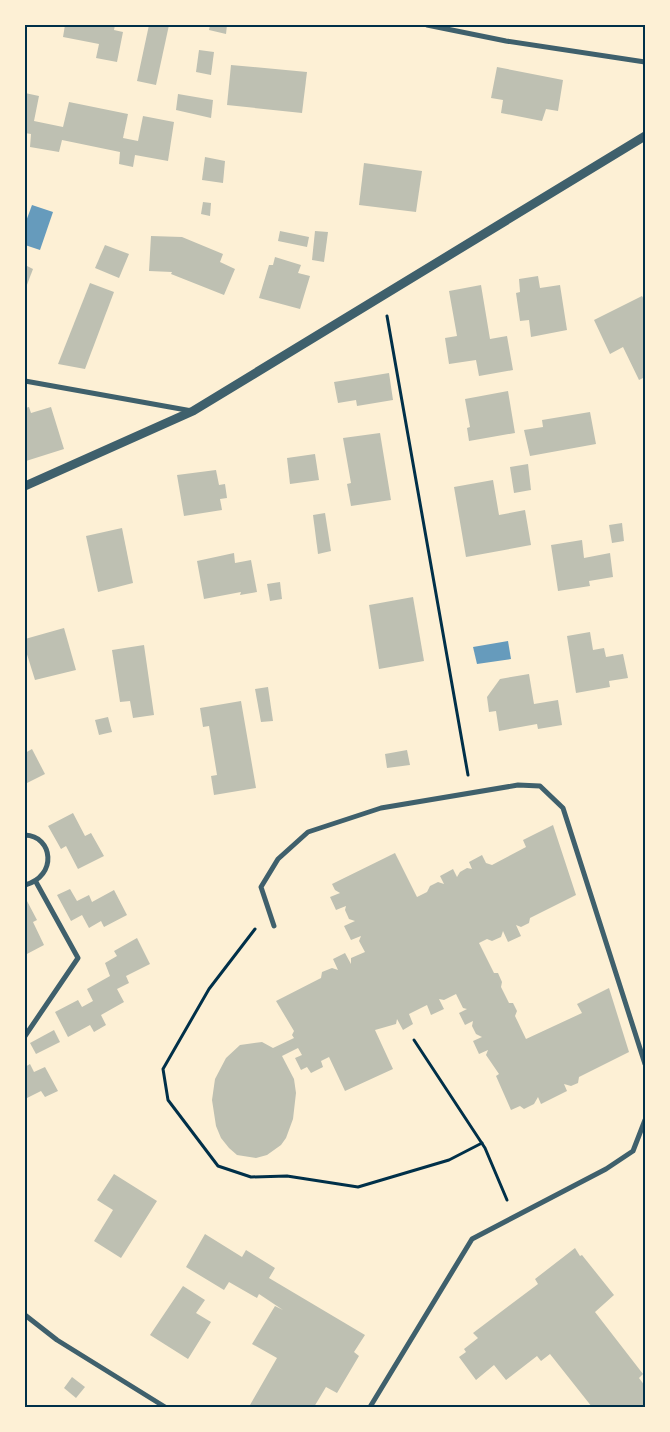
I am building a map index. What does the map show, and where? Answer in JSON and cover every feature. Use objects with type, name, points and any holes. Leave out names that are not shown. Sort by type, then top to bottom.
[{"type":"street","points":[[427,25],[506,41],[645,62]]},
{"type":"street","points":[[25,486],[193,411],[645,136]]},
{"type":"street","points":[[25,380],[193,411]]},
{"type":"street","points":[[274,926],[261,887],[278,859],[308,832],[381,808],[518,785],[540,786],[563,808],[645,1064]]},
{"type":"street","points":[[25,835],[30,835],[42,843],[48,856],[46,871],[36,882],[25,885]]},
{"type":"street","points":[[25,1036],[78,958],[36,882]]},
{"type":"street","points":[[370,1407],[472,1239],[606,1169],[633,1151],[645,1120]]},
{"type":"street","points":[[25,1315],[57,1340],[165,1407]]},
{"type":"path","points":[[383,296],[471,792]]},
{"type":"path","points":[[269,911],[209,989],[163,1069],[168,1100],[218,1166],[251,1177],[287,1176],[358,1187],[449,1160],[482,1143]]},
{"type":"path","points":[[414,1040],[482,1143],[514,1217]]},
{"type":"water","points":[[32,205],[53,212],[40,250],[25,245],[25,224]]},
{"type":"water","points":[[508,641],[511,659],[477,664],[473,647]]},
{"type":"building","points":[[65,25],[115,25],[114,30],[123,32],[117,62],[96,58],[99,44],[63,37]]},
{"type":"building","points":[[149,25],[169,25],[156,85],[137,81]]},
{"type":"building","points":[[210,25],[227,25],[226,34],[209,30]]},
{"type":"building","points":[[199,50],[214,52],[211,75],[196,72]]},
{"type":"building","points":[[231,65],[307,72],[302,113],[227,105]]},
{"type":"building","points":[[497,67],[563,80],[558,111],[546,109],[542,121],[501,113],[503,100],[491,98]]},
{"type":"building","points":[[25,93],[39,96],[34,121],[63,127],[69,102],[128,114],[123,138],[138,141],[143,116],[174,122],[168,161],[135,155],[133,167],[119,164],[120,152],[62,140],[59,152],[30,147],[31,134],[25,133]]},
{"type":"building","points":[[178,94],[213,100],[211,118],[176,110]]},
{"type":"building","points":[[205,157],[225,161],[223,183],[202,180]]},
{"type":"building","points":[[364,163],[422,171],[416,212],[359,205]]},
{"type":"building","points":[[203,202],[211,203],[210,216],[201,214]]},
{"type":"building","points":[[280,231],[309,237],[307,247],[278,241]]},
{"type":"building","points":[[315,231],[328,232],[324,262],[312,260]]},
{"type":"building","points":[[151,236],[182,237],[223,254],[220,262],[235,269],[224,295],[171,274],[172,272],[149,271]]},
{"type":"building","points":[[105,245],[129,254],[119,278],[95,268]]},
{"type":"building","points":[[275,257],[301,265],[298,273],[310,276],[300,309],[259,298],[269,265],[273,265]]},
{"type":"building","points":[[25,265],[33,269],[25,290]]},
{"type":"building","points":[[538,276],[540,288],[560,285],[567,330],[531,337],[529,320],[520,321],[516,293],[520,292],[519,279]]},
{"type":"building","points":[[90,283],[114,292],[85,369],[58,364]]},
{"type":"building","points":[[481,285],[490,339],[507,336],[513,370],[479,376],[476,360],[449,364],[445,338],[457,336],[449,291]]},
{"type":"building","points":[[642,296],[645,301],[645,377],[639,380],[623,347],[610,354],[594,320]]},
{"type":"building","points":[[389,373],[393,400],[357,406],[356,400],[338,403],[334,382]]},
{"type":"building","points":[[508,391],[515,433],[469,441],[467,428],[470,427],[465,399]]},
{"type":"building","points":[[29,407],[31,413],[51,407],[64,449],[26,461],[25,408]]},
{"type":"building","points":[[590,412],[596,444],[530,456],[524,430],[543,427],[542,420]]},
{"type":"building","points":[[380,433],[391,500],[351,506],[347,484],[351,483],[343,438]]},
{"type":"building","points":[[315,454],[319,480],[290,484],[287,458]]},
{"type":"building","points":[[528,464],[531,490],[514,493],[510,467]]},
{"type":"building","points":[[216,470],[219,485],[225,484],[227,498],[220,499],[222,510],[184,516],[177,475]]},
{"type":"building","points":[[493,480],[499,515],[525,510],[531,545],[466,557],[454,487]]},
{"type":"building","points":[[325,513],[331,551],[318,554],[313,515]]},
{"type":"building","points":[[622,523],[624,541],[612,543],[609,525]]},
{"type":"building","points":[[122,528],[133,583],[98,592],[86,536]]},
{"type":"building","points":[[582,540],[584,558],[610,553],[613,577],[589,581],[590,586],[558,591],[551,545]]},
{"type":"building","points":[[234,553],[235,563],[251,560],[257,592],[240,595],[241,592],[204,599],[197,561]]},
{"type":"building","points":[[280,582],[282,599],[270,601],[267,584]]},
{"type":"building","points":[[413,597],[424,661],[379,669],[369,605]]},
{"type":"building","points":[[64,628],[76,670],[35,680],[25,648],[25,639]]},
{"type":"building","points":[[590,632],[593,650],[604,648],[606,657],[623,654],[628,678],[609,681],[610,687],[576,693],[567,636]]},
{"type":"building","points":[[144,645],[154,715],[133,718],[130,701],[120,702],[112,650]]},
{"type":"building","points":[[529,674],[534,704],[558,700],[562,725],[538,729],[537,724],[499,731],[496,711],[489,712],[487,697],[500,679]]},
{"type":"building","points":[[268,687],[273,721],[261,722],[255,689]]},
{"type":"building","points":[[241,701],[256,788],[214,795],[211,776],[217,775],[209,726],[203,727],[200,708]]},
{"type":"building","points":[[108,717],[112,732],[99,735],[95,720]]},
{"type":"building","points":[[32,749],[45,774],[25,784],[25,753]]},
{"type":"building","points":[[407,750],[410,765],[387,768],[385,754]]},
{"type":"building","points":[[73,813],[85,836],[91,833],[104,856],[78,869],[66,846],[61,849],[48,826]]},
{"type":"building","points":[[553,825],[576,895],[530,918],[529,923],[521,927],[516,925],[521,936],[508,942],[503,931],[501,937],[492,941],[487,939],[479,943],[494,973],[498,973],[502,982],[501,987],[509,1003],[513,1003],[517,1011],[515,1016],[526,1039],[582,1013],[577,1004],[609,988],[629,1052],[579,1077],[578,1083],[571,1086],[564,1084],[567,1091],[541,1104],[538,1097],[534,1104],[524,1109],[520,1106],[511,1110],[496,1076],[499,1074],[486,1055],[488,1050],[479,1054],[473,1041],[482,1037],[476,1034],[472,1026],[473,1021],[465,1025],[459,1013],[467,1009],[463,1008],[456,994],[444,1000],[439,999],[444,1009],[431,1015],[427,1005],[409,1014],[413,1024],[403,1030],[397,1019],[396,1024],[375,1030],[393,1069],[345,1091],[329,1057],[321,1061],[323,1067],[311,1073],[307,1067],[301,1070],[295,1058],[302,1055],[298,1048],[282,1056],[294,1079],[296,1093],[293,1119],[286,1138],[281,1145],[267,1155],[256,1158],[237,1155],[229,1148],[221,1138],[216,1126],[212,1100],[215,1079],[226,1058],[240,1045],[262,1042],[273,1048],[294,1038],[292,1035],[294,1031],[276,1001],[321,978],[322,972],[332,968],[338,970],[333,959],[345,953],[351,964],[351,958],[365,952],[359,941],[361,936],[351,940],[344,926],[355,921],[349,919],[345,910],[346,906],[336,910],[330,897],[340,893],[335,890],[332,884],[395,853],[417,897],[427,892],[430,886],[438,882],[444,884],[440,876],[453,869],[457,877],[460,872],[467,868],[472,869],[469,862],[482,855],[486,863],[492,865],[526,847],[523,840]]},
{"type":"building","points":[[70,889],[77,901],[89,895],[92,902],[114,890],[127,915],[104,927],[101,921],[89,928],[82,915],[71,921],[57,895]]},
{"type":"building","points":[[27,901],[37,920],[33,922],[44,945],[25,955],[25,902]]},
{"type":"building","points":[[137,938],[150,964],[126,976],[129,983],[117,989],[124,1002],[101,1015],[106,1025],[94,1032],[90,1025],[68,1037],[55,1012],[78,1000],[82,1007],[93,1001],[87,989],[110,976],[105,963],[117,956],[114,951]]},
{"type":"building","points":[[54,1030],[60,1042],[36,1054],[30,1043]]},
{"type":"building","points":[[30,1064],[34,1072],[45,1067],[58,1091],[45,1097],[41,1091],[25,1099],[25,1067]]},
{"type":"building","points":[[114,1174],[157,1201],[121,1258],[94,1241],[113,1210],[97,1200]]},
{"type":"building","points":[[205,1234],[242,1257],[246,1250],[275,1268],[269,1278],[365,1335],[354,1352],[359,1356],[337,1393],[326,1387],[314,1407],[253,1407],[250,1405],[277,1358],[252,1344],[275,1306],[283,1310],[259,1294],[257,1298],[229,1282],[224,1290],[186,1267]]},
{"type":"building","points":[[575,1248],[614,1295],[595,1312],[643,1374],[639,1378],[645,1386],[645,1407],[597,1407],[595,1405],[592,1407],[550,1354],[541,1361],[537,1356],[506,1380],[494,1365],[476,1380],[459,1357],[466,1352],[464,1349],[478,1338],[473,1333],[538,1284],[535,1279]]},
{"type":"building","points":[[183,1286],[205,1300],[196,1313],[211,1322],[188,1359],[150,1335]]},
{"type":"building","points":[[72,1377],[85,1387],[76,1398],[64,1388]]}]
